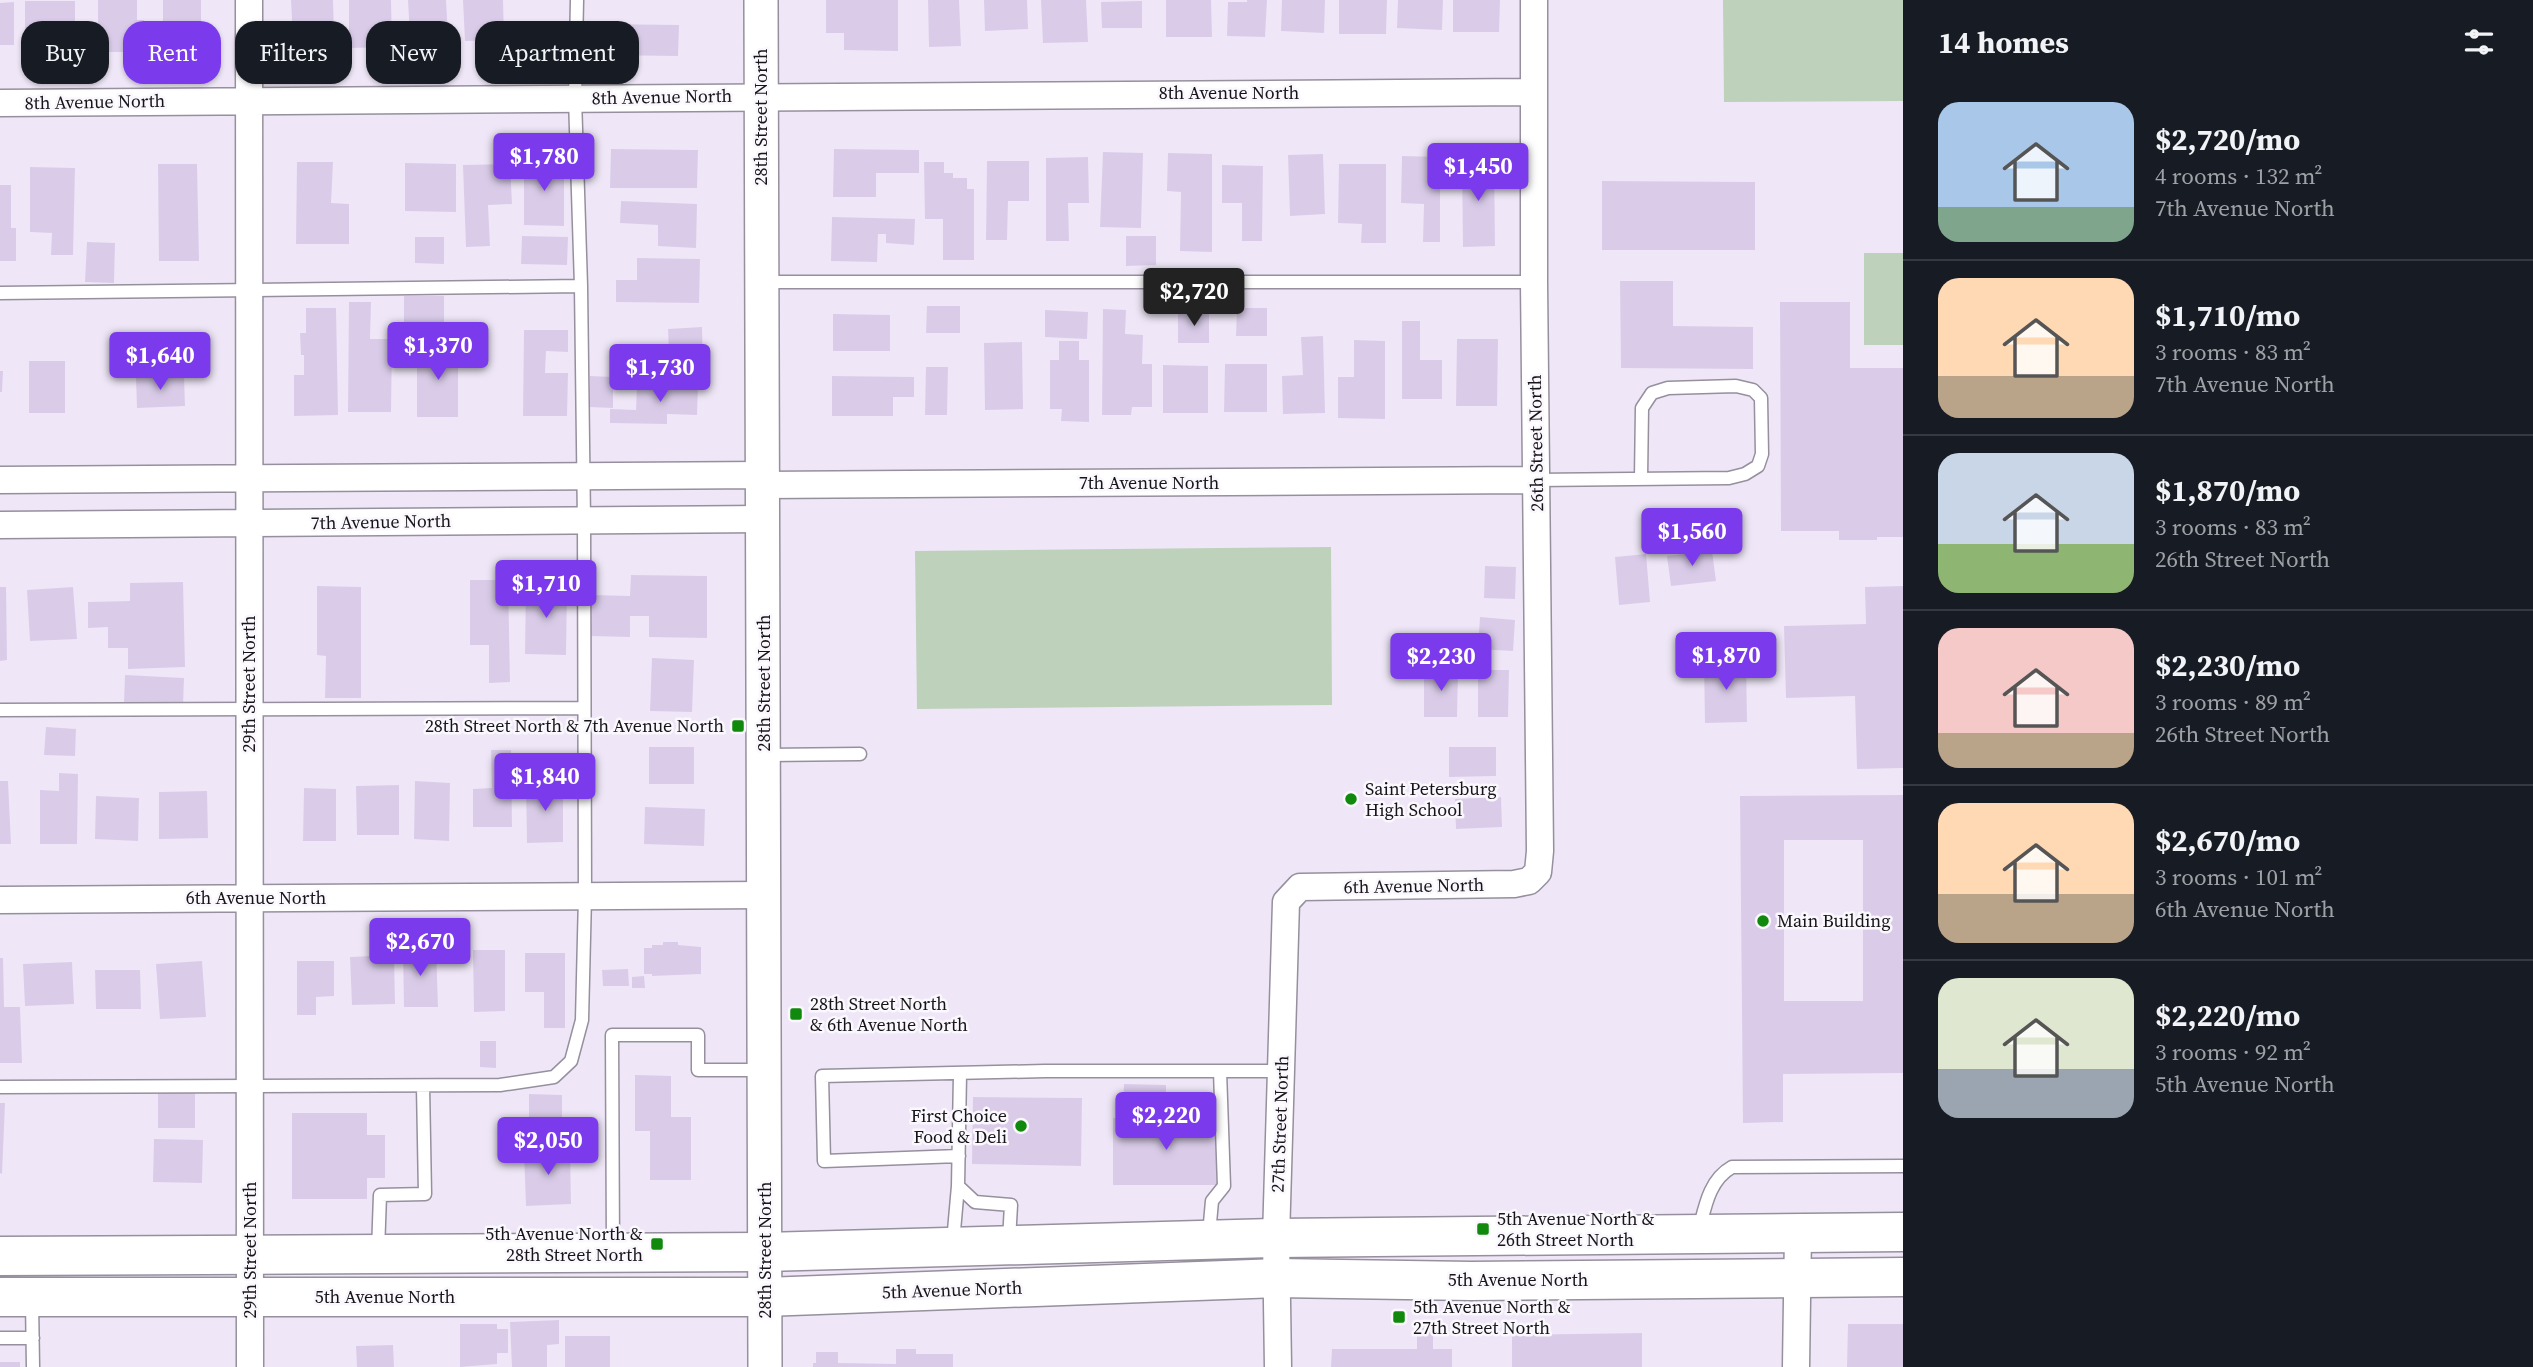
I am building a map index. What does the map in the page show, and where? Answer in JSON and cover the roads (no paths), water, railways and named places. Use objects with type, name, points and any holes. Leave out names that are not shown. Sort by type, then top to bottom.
[{"type":"main road","points":[[0,1256],[765,1252],[1276,1238],[1903,1232]]},
{"type":"main road","points":[[1471,1281],[1536,1236]]},
{"type":"main road","name":"5th Avenue North","points":[[16,1297],[765,1297],[1276,1278],[1471,1281],[1903,1277]]},
{"type":"street","name":"29th Street North","points":[[249,0],[250,1367]]},
{"type":"street","name":"28th Street North","points":[[761,0],[765,1367]]},
{"type":"street","name":"26th Street North","points":[[1529,881],[1538,872],[1540,851],[1534,0]]},
{"type":"street","name":"8th Avenue North","points":[[0,103],[1534,92]]},
{"type":"street","name":"7th Avenue North","points":[[0,480],[583,476],[763,480],[1536,480]]},
{"type":"street","name":"7th Avenue North","points":[[0,525],[763,519]]},
{"type":"street","name":"6th Avenue North","points":[[1300,887],[1494,885],[1529,881]]},
{"type":"street","name":"27th Street North","points":[[1278,1367],[1276,1238],[1286,902],[1300,887]]},
{"type":"street","name":"6th Avenue North","points":[[0,900],[764,895]]},
{"type":"street","points":[[1796,1367],[1798,1233]]},
{"type":"lane","points":[[0,1087],[500,1085],[554,1077],[571,1061],[583,1020],[585,896],[584,520],[575,98],[577,0]]},
{"type":"lane","points":[[762,282],[1534,282]]},
{"type":"lane","points":[[0,293],[581,286]]},
{"type":"lane","points":[[1536,480],[1729,478],[1745,474],[1758,467],[1762,454],[1761,398],[1753,390],[1736,386],[1668,388],[1652,393],[1643,408],[1641,478]]},
{"type":"lane","points":[[0,710],[584,708]]},
{"type":"lane","points":[[764,755],[860,754]]},
{"type":"lane","points":[[613,1253],[612,1035],[698,1035],[698,1070],[765,1070]]},
{"type":"lane","points":[[1209,1240],[1212,1201],[1224,1186],[1220,1071]]},
{"type":"lane","points":[[959,1156],[824,1161],[822,1076],[1281,1071]]},
{"type":"lane","points":[[953,1247],[958,1186],[960,1073]]},
{"type":"lane","points":[[378,1255],[380,1195],[425,1195],[423,1086]]},
{"type":"lane","points":[[1698,1234],[1708,1195],[1723,1172],[1732,1167],[1903,1166]]},
{"type":"lane","points":[[958,1186],[975,1202],[1011,1205],[1008,1245]]},
{"type":"lane","points":[[16,1297],[33,1338],[33,1367]]},
{"type":"lane","points":[[0,1338],[33,1338]]},
{"type":"place","name":"28th Street North & 7th Avenue North","points":[[738,726]]},
{"type":"place","name":"Saint Petersburg High School","points":[[1351,799]]},
{"type":"place","name":"Main Building","points":[[1763,921]]},
{"type":"place","name":"28th Street North & 6th Avenue North","points":[[796,1014]]},
{"type":"place","name":"First Choice Food & Deli","points":[[1021,1126]]},
{"type":"place","name":"5th Avenue North & 26th Street North","points":[[1483,1229]]},
{"type":"place","name":"5th Avenue North & 28th Street North","points":[[657,1244]]},
{"type":"place","name":"5th Avenue North & 27th Street North","points":[[1399,1317]]}]
